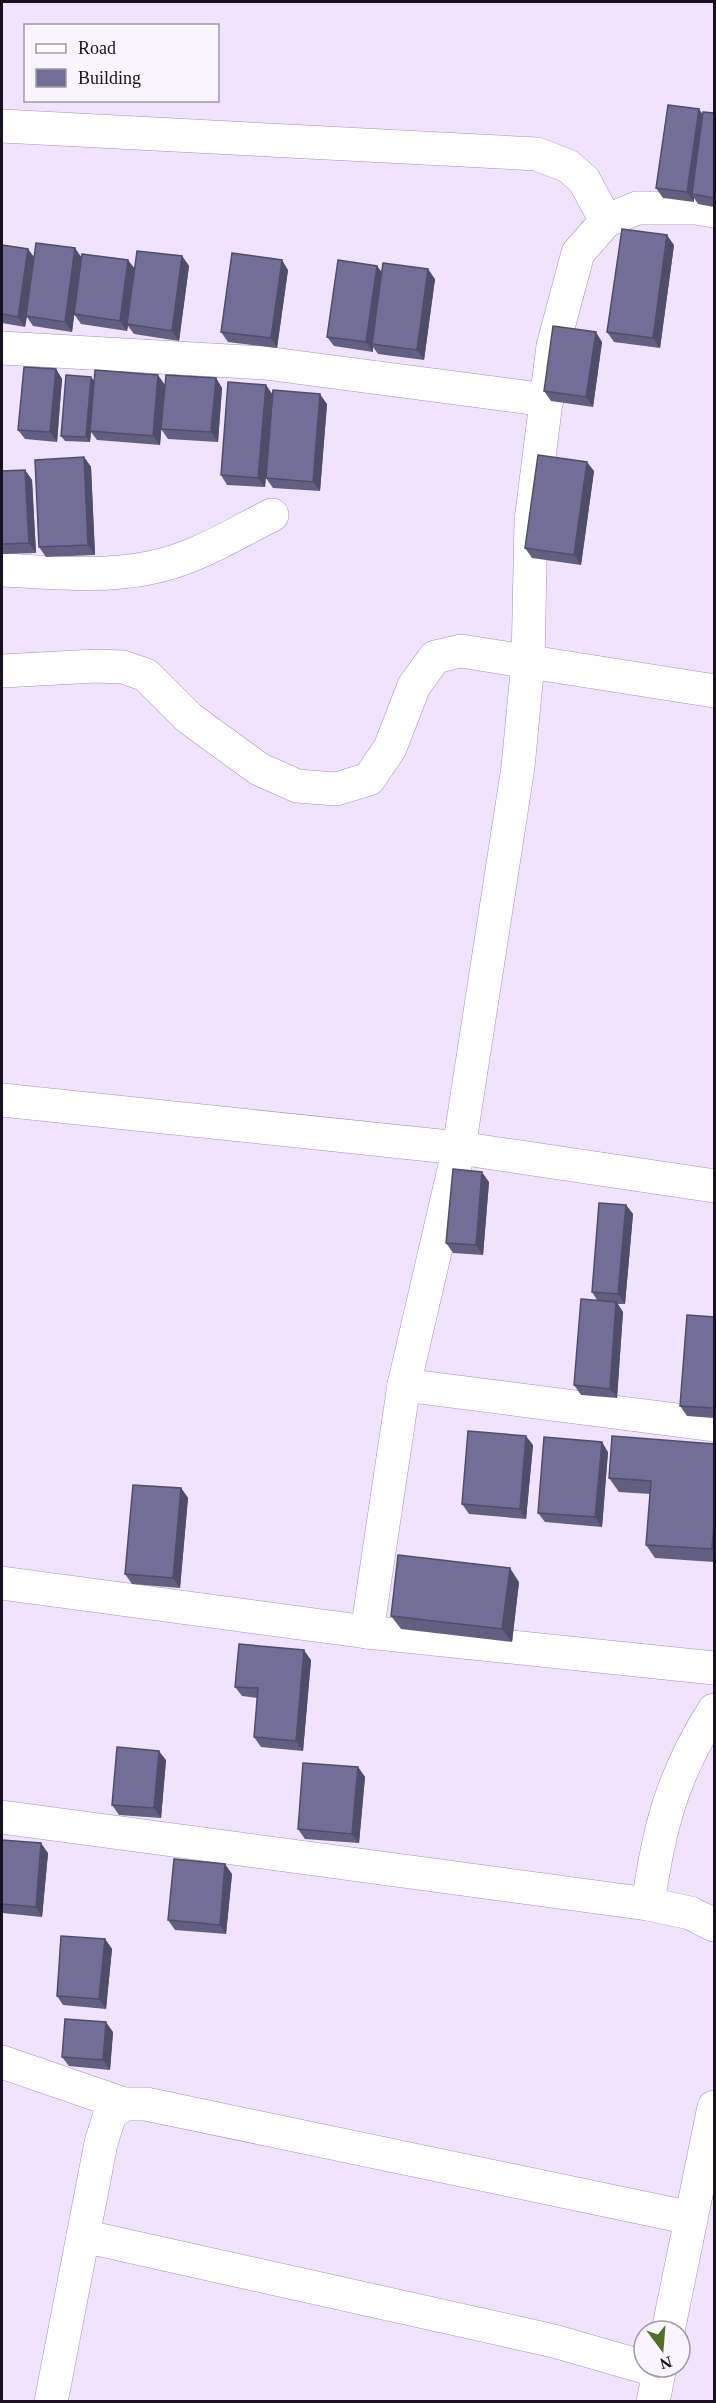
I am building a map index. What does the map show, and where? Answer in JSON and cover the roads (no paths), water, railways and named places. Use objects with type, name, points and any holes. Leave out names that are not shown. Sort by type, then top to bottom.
[{"type":"street","points":[[2,126],[537,154],[568,166],[584,180],[606,221]]},
{"type":"street","points":[[368,1632],[404,1385],[459,1148],[518,767],[528,662],[531,521],[553,346],[578,253],[606,221],[638,208],[696,208],[714,211]]},
{"type":"street","points":[[2,348],[265,363],[547,400]]},
{"type":"street","points":[[2,570],[85,574],[149,568],[192,556],[272,515]]},
{"type":"street","points":[[2,671],[96,666],[123,667],[146,675],[189,718],[259,769],[297,786],[336,789],[369,779],[390,748],[414,686],[435,657],[461,651],[714,691]]},
{"type":"street","points":[[2,1100],[459,1148],[714,1186]]},
{"type":"street","points":[[404,1385],[714,1425]]},
{"type":"street","points":[[2,1583],[368,1632],[714,1668]]},
{"type":"street","points":[[648,1904],[656,1846],[673,1789],[693,1744],[714,1710]]},
{"type":"street","points":[[2,1817],[648,1904],[690,1913],[714,1925]]},
{"type":"street","points":[[2,2062],[124,2104],[146,2104],[691,2218]]},
{"type":"street","points":[[51,2402],[101,2143],[110,2114],[124,2104]]},
{"type":"street","points":[[670,2319],[714,2107]]},
{"type":"street","points":[[83,2236],[554,2341],[632,2368]]}]
